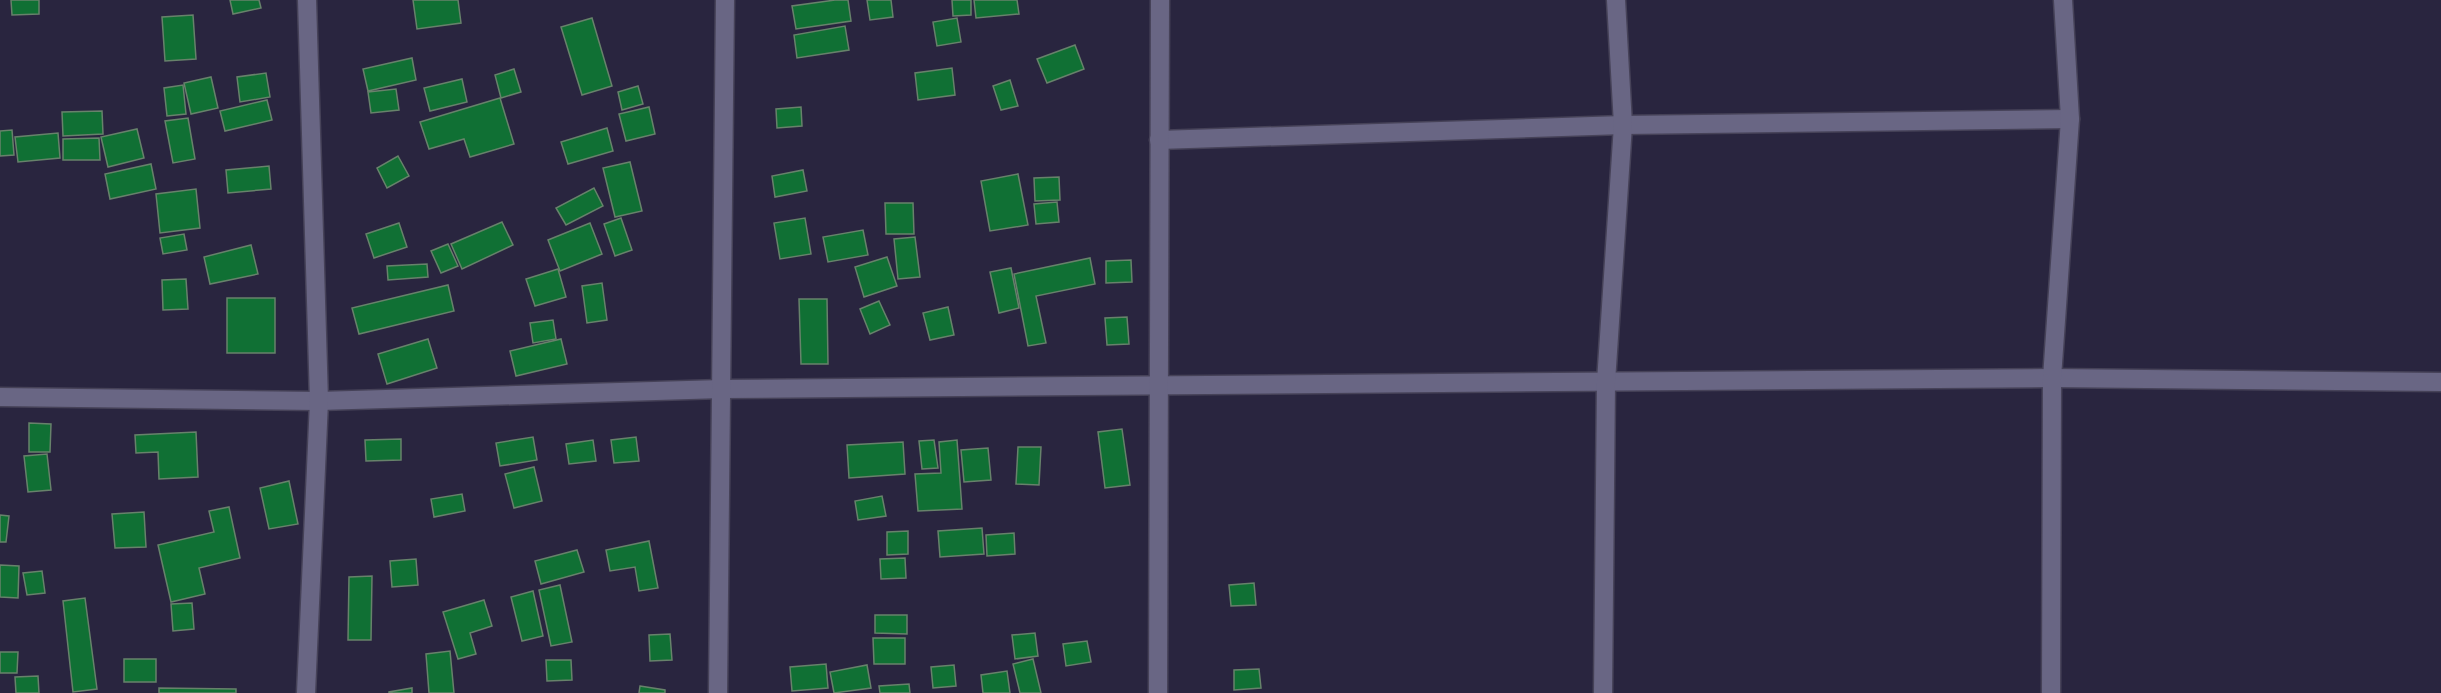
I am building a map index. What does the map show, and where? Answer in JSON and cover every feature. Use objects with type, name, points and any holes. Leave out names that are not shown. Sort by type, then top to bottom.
[{"type":"street","points":[[306,693],[319,401],[308,0]]},
{"type":"street","points":[[718,693],[726,0]]},
{"type":"street","points":[[1158,693],[1160,0]]},
{"type":"street","points":[[1603,693],[1605,382],[1623,125],[1616,0]]},
{"type":"street","points":[[2051,693],[2052,378],[2070,119],[2063,0]]},
{"type":"street","points":[[1159,140],[1623,125],[2070,119]]},
{"type":"street","points":[[0,398],[319,401],[722,389],[2052,378],[2441,382]]},
{"type":"building","points":[[11,0],[39,0],[39,14],[12,15]]},
{"type":"building","points":[[230,0],[259,0],[261,8],[233,14]]},
{"type":"building","points":[[413,0],[458,0],[461,23],[417,29]]},
{"type":"building","points":[[848,0],[851,21],[796,29],[792,6]]},
{"type":"building","points":[[867,0],[891,0],[893,17],[870,20]]},
{"type":"building","points":[[952,0],[971,0],[971,15],[953,16]]},
{"type":"building","points":[[974,0],[1017,0],[1019,14],[976,18]]},
{"type":"building","points":[[193,15],[196,59],[165,61],[162,17]]},
{"type":"building","points":[[592,18],[612,86],[582,95],[561,27]]},
{"type":"building","points":[[957,18],[961,42],[937,46],[933,22]]},
{"type":"building","points":[[845,26],[849,50],[797,58],[794,35]]},
{"type":"building","points":[[1075,45],[1084,69],[1047,83],[1037,59]]},
{"type":"building","points":[[412,58],[416,80],[368,91],[363,69]]},
{"type":"building","points":[[952,68],[955,95],[918,100],[915,73]]},
{"type":"building","points":[[514,69],[521,92],[501,98],[495,75]]},
{"type":"building","points":[[266,73],[270,97],[240,102],[237,77]]},
{"type":"building","points":[[211,77],[218,108],[191,114],[184,83]]},
{"type":"building","points":[[462,79],[467,102],[430,111],[424,88]]},
{"type":"building","points":[[1010,80],[1018,106],[1001,110],[993,86]]},
{"type":"building","points":[[183,85],[186,114],[167,116],[164,88]]},
{"type":"building","points":[[638,86],[643,104],[622,110],[618,92]]},
{"type":"building","points":[[396,89],[399,110],[371,113],[368,92]]},
{"type":"building","points":[[500,98],[514,144],[470,157],[464,139],[429,149],[420,122]]},
{"type":"building","points":[[267,100],[272,120],[225,131],[220,111]]},
{"type":"building","points":[[649,107],[655,134],[626,141],[619,114]]},
{"type":"building","points":[[801,107],[802,126],[777,128],[776,109]]},
{"type":"building","points":[[102,111],[103,134],[63,136],[62,112]]},
{"type":"building","points":[[188,118],[195,159],[173,163],[165,121]]},
{"type":"building","points":[[607,128],[613,151],[568,164],[561,142]]},
{"type":"building","points":[[137,129],[144,158],[108,167],[101,137]]},
{"type":"building","points":[[12,130],[14,155],[0,156],[0,131]]},
{"type":"building","points":[[58,133],[60,158],[18,162],[15,137]]},
{"type":"building","points":[[99,138],[100,160],[63,160],[63,139]]},
{"type":"building","points":[[398,156],[409,176],[387,188],[377,168]]},
{"type":"building","points":[[630,162],[642,211],[615,217],[603,168]]},
{"type":"building","points":[[151,164],[156,189],[110,199],[105,174]]},
{"type":"building","points":[[269,166],[271,189],[228,193],[226,170]]},
{"type":"building","points":[[803,170],[807,191],[775,197],[772,176]]},
{"type":"building","points":[[1018,174],[1028,225],[990,231],[981,181]]},
{"type":"building","points":[[1059,177],[1060,200],[1035,201],[1034,178]]},
{"type":"building","points":[[594,188],[603,206],[566,225],[556,208]]},
{"type":"building","points":[[196,189],[200,228],[160,233],[156,194]]},
{"type":"building","points":[[1057,202],[1059,222],[1036,224],[1034,204]]},
{"type":"building","points":[[885,203],[913,203],[914,234],[886,234]]},
{"type":"building","points":[[621,218],[632,250],[615,256],[604,224]]},
{"type":"building","points":[[805,218],[811,254],[780,259],[774,223]]},
{"type":"building","points":[[502,222],[513,245],[462,269],[451,244]]},
{"type":"building","points":[[399,223],[407,247],[374,258],[366,234]]},
{"type":"building","points":[[590,223],[602,254],[560,271],[548,240]]},
{"type":"building","points":[[863,230],[868,255],[828,262],[823,237]]},
{"type":"building","points":[[184,234],[187,250],[163,254],[160,238]]},
{"type":"building","points":[[915,237],[920,277],[898,279],[894,239]]},
{"type":"building","points":[[448,244],[458,266],[441,273],[431,251]]},
{"type":"building","points":[[251,245],[258,274],[210,284],[204,257]]},
{"type":"building","points":[[887,257],[897,286],[864,297],[855,267]]},
{"type":"building","points":[[1090,258],[1095,284],[1036,296],[1046,343],[1028,346],[1014,274]]},
{"type":"building","points":[[1131,260],[1132,282],[1106,283],[1106,261]]},
{"type":"building","points":[[427,264],[428,277],[388,280],[387,266]]},
{"type":"building","points":[[1011,268],[1019,308],[999,313],[990,272]]},
{"type":"building","points":[[558,269],[566,297],[535,306],[526,279]]},
{"type":"building","points":[[186,279],[188,309],[163,310],[162,280]]},
{"type":"building","points":[[602,283],[607,320],[587,323],[582,286]]},
{"type":"building","points":[[448,285],[454,311],[359,334],[352,308]]},
{"type":"building","points":[[227,298],[275,298],[275,353],[227,353]]},
{"type":"building","points":[[799,299],[827,299],[828,364],[801,364]]},
{"type":"building","points":[[879,301],[890,325],[870,334],[860,309]]},
{"type":"building","points":[[948,307],[954,335],[930,340],[923,313]]},
{"type":"building","points":[[1127,317],[1129,344],[1107,345],[1105,318]]},
{"type":"building","points":[[553,320],[556,339],[533,343],[530,323]]},
{"type":"building","points":[[428,339],[437,368],[387,384],[378,354]]},
{"type":"building","points":[[561,339],[567,364],[516,376],[510,351]]},
{"type":"building","points":[[29,423],[51,424],[50,452],[29,452]]},
{"type":"building","points":[[1122,429],[1130,485],[1105,488],[1098,432]]},
{"type":"building","points":[[196,432],[198,477],[159,479],[158,452],[136,453],[135,435]]},
{"type":"building","points":[[533,437],[537,460],[500,466],[496,443]]},
{"type":"building","points":[[636,437],[639,461],[614,463],[611,440]]},
{"type":"building","points":[[401,439],[401,460],[366,461],[365,440]]},
{"type":"building","points":[[593,440],[596,461],[569,464],[566,444]]},
{"type":"building","points":[[934,440],[938,468],[922,469],[919,441]]},
{"type":"building","points":[[957,440],[962,509],[918,511],[915,474],[941,473],[939,442]]},
{"type":"building","points":[[903,442],[905,474],[849,478],[847,445]]},
{"type":"building","points":[[1018,447],[1041,447],[1039,485],[1016,484]]},
{"type":"building","points":[[988,448],[991,480],[964,482],[961,450]]},
{"type":"building","points":[[47,454],[51,490],[28,492],[24,456]]},
{"type":"building","points":[[534,467],[542,501],[514,508],[505,474]]},
{"type":"building","points":[[289,481],[298,524],[269,529],[260,488]]},
{"type":"building","points":[[462,494],[465,511],[434,517],[431,499]]},
{"type":"building","points":[[882,496],[886,516],[858,520],[855,501]]},
{"type":"building","points":[[229,507],[240,558],[199,568],[205,594],[171,602],[158,545],[214,532],[209,511]]},
{"type":"building","points":[[144,512],[146,547],[115,548],[112,514]]},
{"type":"building","points":[[0,515],[9,516],[6,542],[0,542]]},
{"type":"building","points":[[982,528],[984,554],[940,557],[938,531]]},
{"type":"building","points":[[908,531],[908,554],[887,555],[887,532]]},
{"type":"building","points":[[1014,533],[1015,554],[987,556],[986,535]]},
{"type":"building","points":[[649,541],[658,588],[639,591],[635,567],[610,571],[606,550]]},
{"type":"building","points":[[577,550],[584,572],[541,584],[535,561]]},
{"type":"building","points":[[905,558],[906,578],[881,579],[880,559]]},
{"type":"building","points":[[416,559],[418,585],[392,587],[390,561]]},
{"type":"building","points":[[0,565],[19,566],[18,598],[0,597]]},
{"type":"building","points":[[42,571],[45,593],[27,595],[23,573]]},
{"type":"building","points":[[372,576],[371,640],[348,640],[349,577]]},
{"type":"building","points":[[1254,583],[1256,605],[1231,606],[1229,585]]},
{"type":"building","points":[[560,585],[572,642],[551,646],[539,590]]},
{"type":"building","points":[[533,591],[543,636],[522,641],[511,597]]},
{"type":"building","points":[[85,598],[97,689],[73,692],[63,601]]},
{"type":"building","points":[[484,600],[492,626],[470,633],[476,654],[458,659],[443,612]]},
{"type":"building","points":[[192,603],[194,629],[173,631],[171,604]]},
{"type":"building","points":[[875,615],[907,615],[907,634],[875,633]]},
{"type":"building","points":[[1035,633],[1038,656],[1015,659],[1012,635]]},
{"type":"building","points":[[670,634],[672,660],[650,661],[649,635]]},
{"type":"building","points":[[873,638],[905,638],[905,664],[874,664]]},
{"type":"building","points":[[1087,641],[1091,662],[1066,666],[1063,644]]},
{"type":"building","points":[[450,651],[454,693],[429,693],[426,654]]},
{"type":"building","points":[[0,652],[18,652],[17,673],[0,673]]},
{"type":"building","points":[[124,659],[156,659],[156,682],[124,682]]},
{"type":"building","points":[[1033,659],[1041,693],[1020,693],[1013,664]]},
{"type":"building","points":[[546,660],[571,660],[572,680],[547,681]]},
{"type":"building","points":[[826,664],[828,688],[792,691],[790,667]]},
{"type":"building","points":[[867,665],[871,688],[834,693],[830,672]]},
{"type":"building","points":[[954,665],[956,686],[933,688],[931,667]]},
{"type":"building","points":[[1259,669],[1261,688],[1234,690],[1234,670]]},
{"type":"building","points":[[1007,671],[1010,693],[983,693],[981,675]]},
{"type":"building","points":[[38,676],[39,693],[16,693],[15,677]]},
{"type":"building","points":[[909,684],[910,693],[880,693],[879,686]]},
{"type":"building","points":[[640,686],[665,690],[665,693],[639,693]]},
{"type":"building","points":[[159,688],[236,689],[236,693],[159,693]]},
{"type":"building","points":[[412,688],[412,693],[389,693],[389,692]]}]
